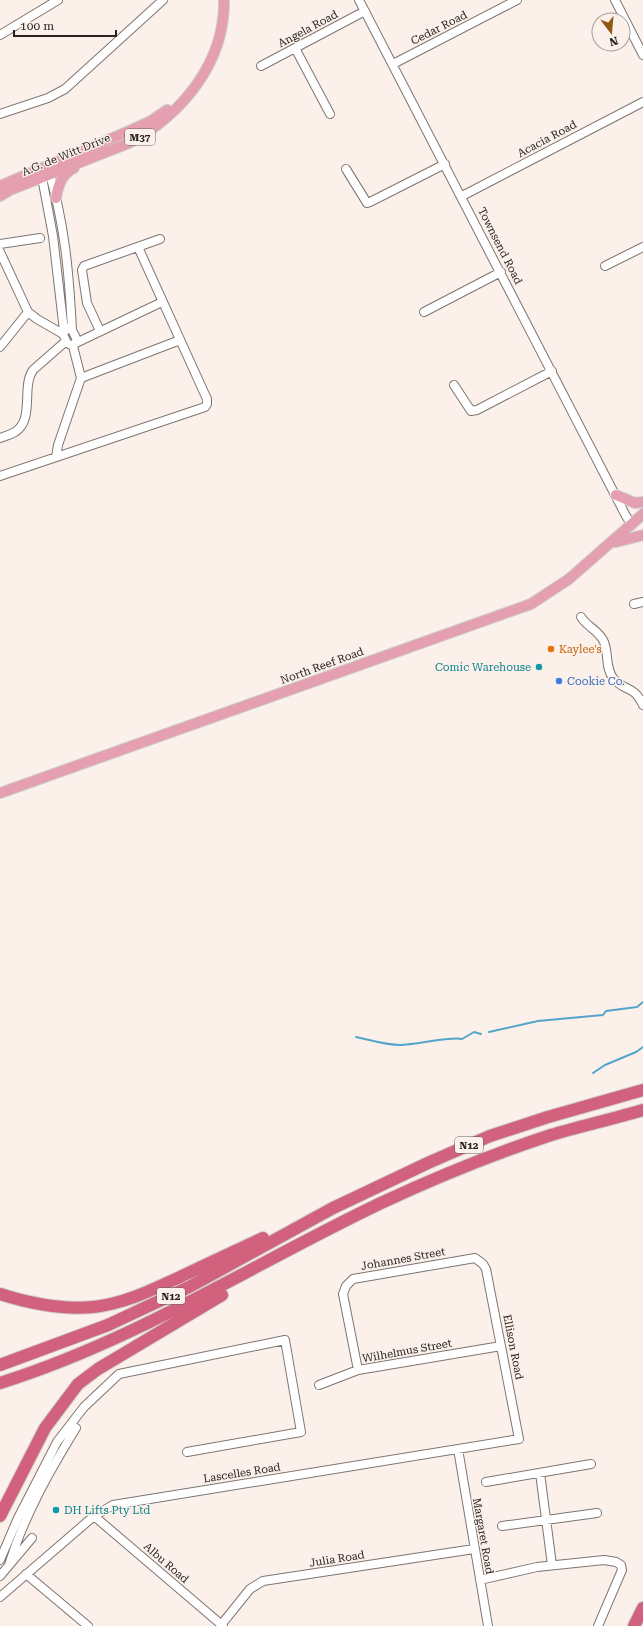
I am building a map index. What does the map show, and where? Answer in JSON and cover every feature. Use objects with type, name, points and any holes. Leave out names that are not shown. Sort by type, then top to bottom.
[{"type":"highway","name":"N12","points":[[0,1365],[108,1325],[189,1288],[333,1208],[396,1177],[490,1136],[548,1117],[643,1090]]},
{"type":"highway","name":"N12","points":[[0,1383],[28,1374],[105,1344],[184,1306],[387,1201],[439,1177],[496,1154],[552,1135],[643,1110]]},
{"type":"highway","points":[[0,1294],[39,1305],[66,1308],[94,1307],[126,1301],[156,1289],[254,1242],[333,1208]]},
{"type":"highway","points":[[0,1516],[45,1428],[78,1384],[98,1369],[315,1237]]},
{"type":"highway","points":[[634,1626],[643,1608]]},
{"type":"main road","name":"A.G. de Witt Drive","points":[[0,196],[45,172],[151,121],[176,102],[191,85],[209,53],[214,38],[218,0]]},
{"type":"main road","name":"A.G. de Witt Drive","points":[[0,186],[94,157],[144,135],[170,115],[190,94],[207,69],[214,53],[223,20],[224,0]]},
{"type":"main road","points":[[56,198],[58,187],[64,175],[70,170],[94,157]]},
{"type":"main road","points":[[619,499],[635,503],[643,502]]},
{"type":"main road","points":[[639,520],[643,530]]},
{"type":"main road","name":"North Reef Road","points":[[0,793],[531,604],[569,579],[639,520]]},
{"type":"main road","points":[[613,543],[643,535]]},
{"type":"street","points":[[0,35],[58,0]]},
{"type":"street","points":[[0,114],[48,98],[65,89],[163,0]]},
{"type":"street","name":"Townsend Road","points":[[359,0],[619,499],[639,520]]},
{"type":"street","name":"Cedar Road","points":[[393,64],[517,0]]},
{"type":"street","points":[[615,0],[643,55]]},
{"type":"street","name":"Angela Road","points":[[261,66],[365,11]]},
{"type":"street","points":[[295,48],[330,114]]},
{"type":"street","name":"Acacia Road","points":[[462,196],[643,102]]},
{"type":"street","points":[[346,169],[367,203],[445,164]]},
{"type":"street","points":[[45,172],[56,198],[66,245],[72,330],[81,378],[58,445],[56,457]]},
{"type":"street","points":[[45,172],[64,335],[68,344],[75,344],[162,302]]},
{"type":"street","points":[[0,244],[40,238]]},
{"type":"street","points":[[100,331],[85,296],[82,270],[84,266],[160,239]]},
{"type":"street","points":[[0,476],[205,407],[207,404],[207,399],[138,247]]},
{"type":"street","points":[[605,266],[643,247]]},
{"type":"street","points":[[0,252],[24,307],[36,319],[64,335]]},
{"type":"street","points":[[424,312],[501,272]]},
{"type":"street","points":[[59,296],[70,295]]},
{"type":"street","points":[[0,347],[28,312]]},
{"type":"street","points":[[0,438],[14,432],[21,424],[27,403],[29,374],[64,335],[67,328],[72,330]]},
{"type":"street","points":[[81,378],[180,340]]},
{"type":"street","points":[[454,385],[471,412],[552,371]]},
{"type":"street","points":[[634,604],[643,602]]},
{"type":"street","points":[[581,617],[585,623],[600,634],[604,641],[609,670],[614,679],[620,685],[634,691],[643,704]]},
{"type":"street","name":"Johannes Street","points":[[358,1370],[343,1294],[349,1282],[354,1279],[472,1258],[480,1261]]},
{"type":"street","name":"Ellison Road","points":[[480,1261],[486,1269],[519,1439]]},
{"type":"street","points":[[0,1560],[18,1518],[57,1442],[84,1407],[119,1374],[285,1340],[301,1432],[187,1452]]},
{"type":"street","name":"Wilhelmus Street","points":[[319,1385],[358,1370],[501,1346]]},
{"type":"street","points":[[9,1566],[18,1535],[46,1478],[76,1428]]},
{"type":"street","name":"Lascelles Road","points":[[0,1597],[94,1516],[104,1509],[120,1504],[519,1439]]},
{"type":"street","name":"Margaret Road","points":[[458,1449],[488,1626]]},
{"type":"street","points":[[486,1482],[591,1464]]},
{"type":"street","points":[[540,1473],[552,1565]]},
{"type":"street","points":[[502,1526],[597,1512]]},
{"type":"street","name":"Albu Road","points":[[94,1516],[222,1625]]},
{"type":"street","points":[[0,1576],[32,1538]]},
{"type":"street","name":"Julia Road","points":[[222,1625],[250,1589],[263,1581],[474,1549]]},
{"type":"street","points":[[480,1580],[552,1565],[604,1560],[614,1561],[621,1566],[622,1570],[598,1626]]},
{"type":"street","points":[[26,1574],[88,1626]]},
{"type":"waterway","points":[[489,1032],[538,1021],[603,1015],[606,1011],[637,1007],[643,1002]]},
{"type":"waterway","points":[[356,1037],[400,1045],[457,1038],[462,1039],[474,1032],[481,1034]]},
{"type":"waterway","points":[[593,1073],[605,1065],[636,1052],[643,1047]]},
{"type":"place","name":"Kaylee's","points":[[551,649]]},
{"type":"place","name":"Comic Warehouse","points":[[539,667]]},
{"type":"place","name":"Cookie Co.","points":[[559,681]]},
{"type":"place","name":"DH Lifts Pty Ltd","points":[[56,1510]]}]
